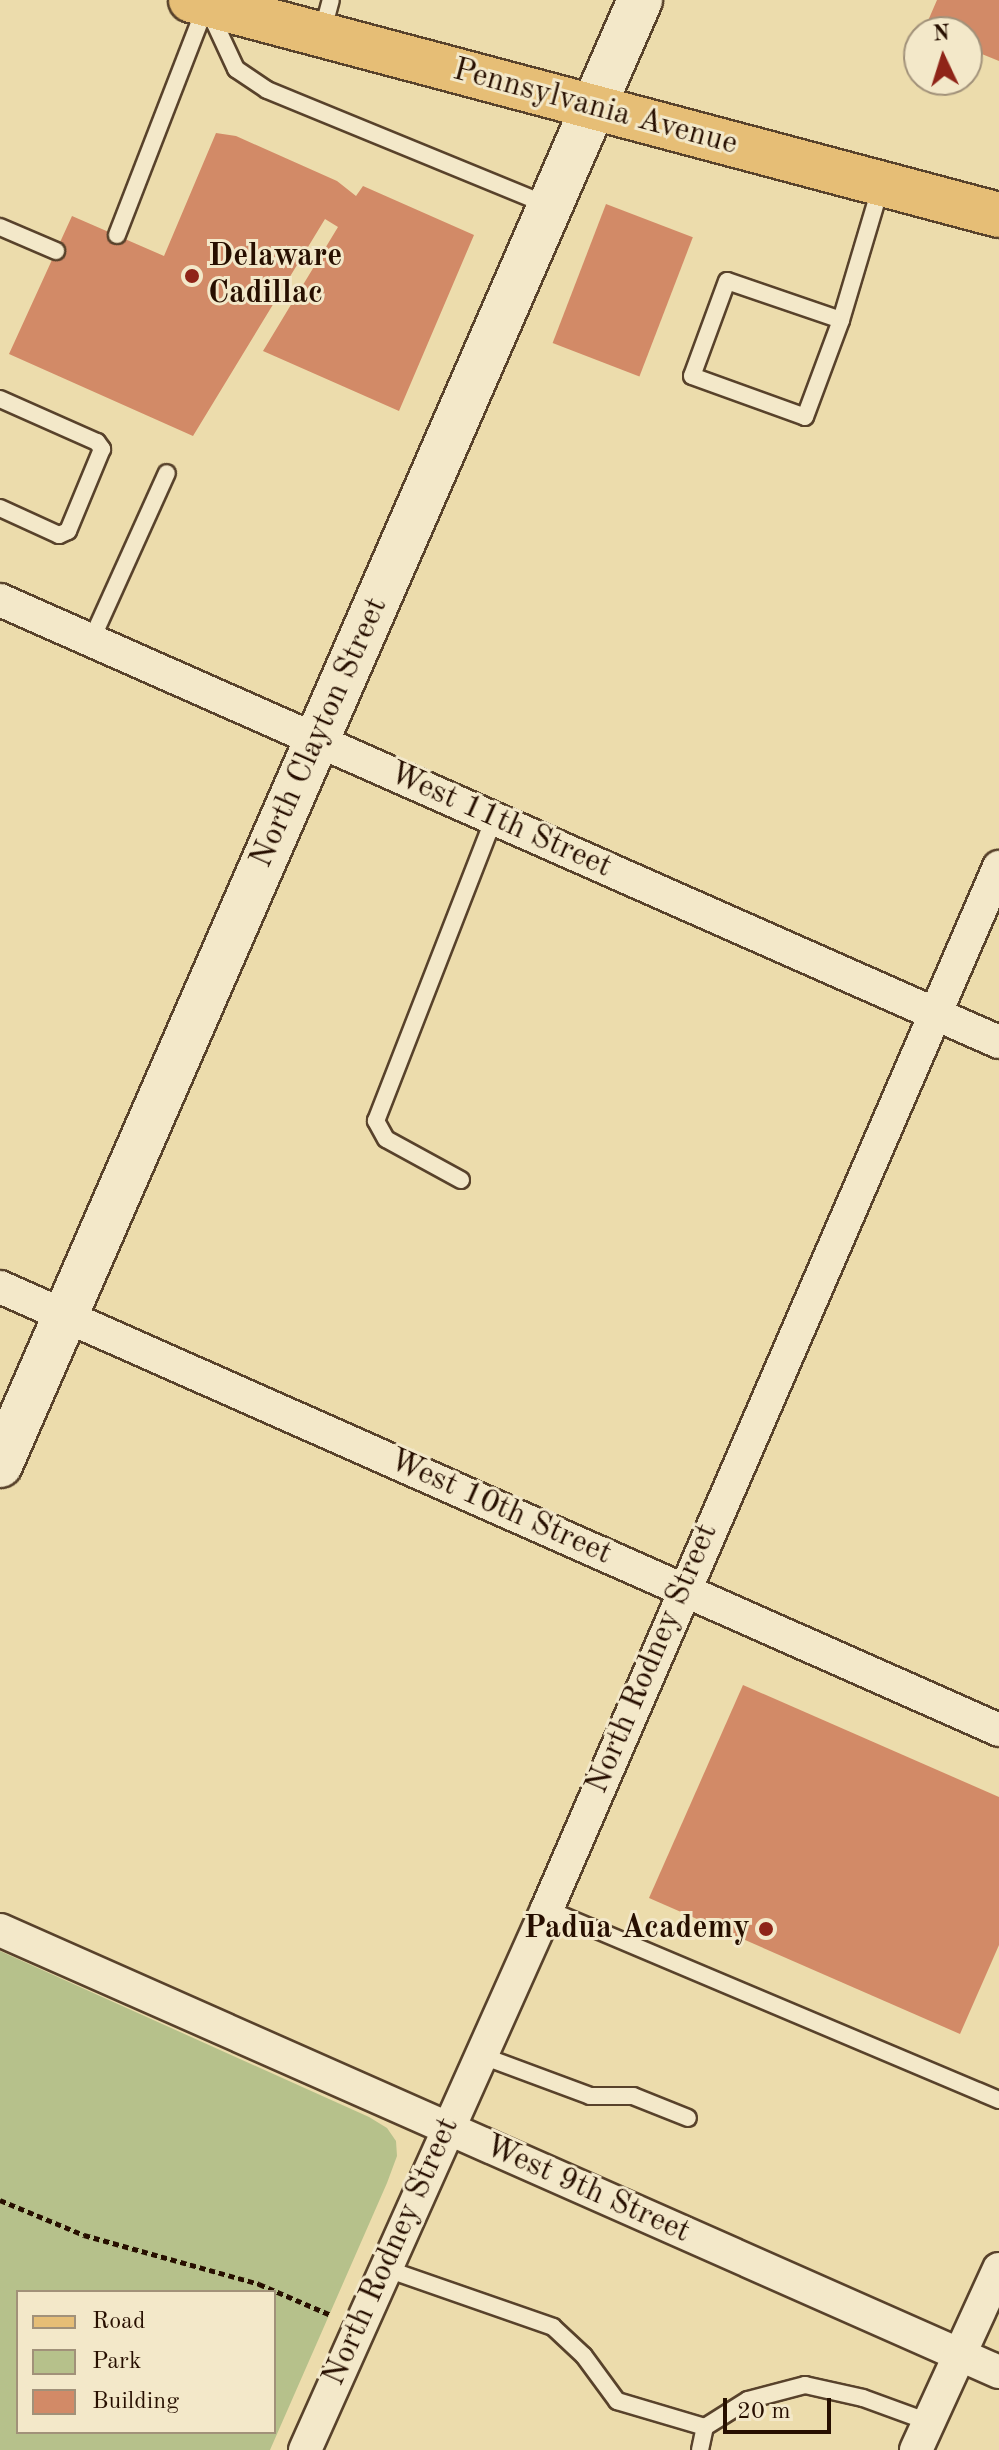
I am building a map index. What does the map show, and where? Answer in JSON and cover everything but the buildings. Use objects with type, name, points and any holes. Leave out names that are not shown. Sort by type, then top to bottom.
[{"type":"main road","name":"Pennsylvania Avenue","points":[[202,1],[326,18],[593,107],[999,215]]},
{"type":"street","name":"North Clayton Street","points":[[0,1465],[640,0]]},
{"type":"street","name":"West 11th Street","points":[[0,600],[999,1042]]},
{"type":"street","name":"North Rodney Street","points":[[305,2450],[446,2127],[547,1909],[682,1589],[999,867]]},
{"type":"street","name":"West 10th Street","points":[[0,1287],[999,1730]]},
{"type":"street","name":"West 9th Street","points":[[0,1930],[999,2372]]},
{"type":"street","points":[[924,2442],[958,2354],[999,2269]]},
{"type":"lane","points":[[202,1],[236,69],[267,90],[550,207]]},
{"type":"lane","points":[[117,235],[202,1]]},
{"type":"lane","points":[[841,320],[727,281],[692,376],[805,417],[841,320],[881,184]]},
{"type":"lane","points":[[0,227],[56,251]]},
{"type":"lane","points":[[0,508],[59,535],[68,531],[102,449],[97,442],[2,400]]},
{"type":"lane","points":[[91,641],[167,473]]},
{"type":"lane","points":[[461,1180],[386,1139],[376,1121],[494,819]]},
{"type":"lane","points":[[547,1909],[999,2100]]},
{"type":"lane","points":[[480,2055],[590,2096],[633,2096],[688,2118]]},
{"type":"lane","points":[[384,2268],[553,2327],[584,2356],[617,2401],[705,2427]]},
{"type":"lane","points":[[700,2450],[705,2427],[748,2400],[805,2385],[863,2398],[924,2442]]},
{"type":"path","points":[[0,2200],[84,2235],[272,2290]]},
{"type":"path","points":[[276,2292],[358,2328]]},
{"type":"green space","points":[[0,1951],[369,2117],[387,2128],[396,2141],[397,2156],[387,2183],[270,2450],[0,2450]]},
{"type":"place","name":"Delaware Cadillac","points":[[192,276]]},
{"type":"place","name":"Padua Academy","points":[[766,1929]]}]
